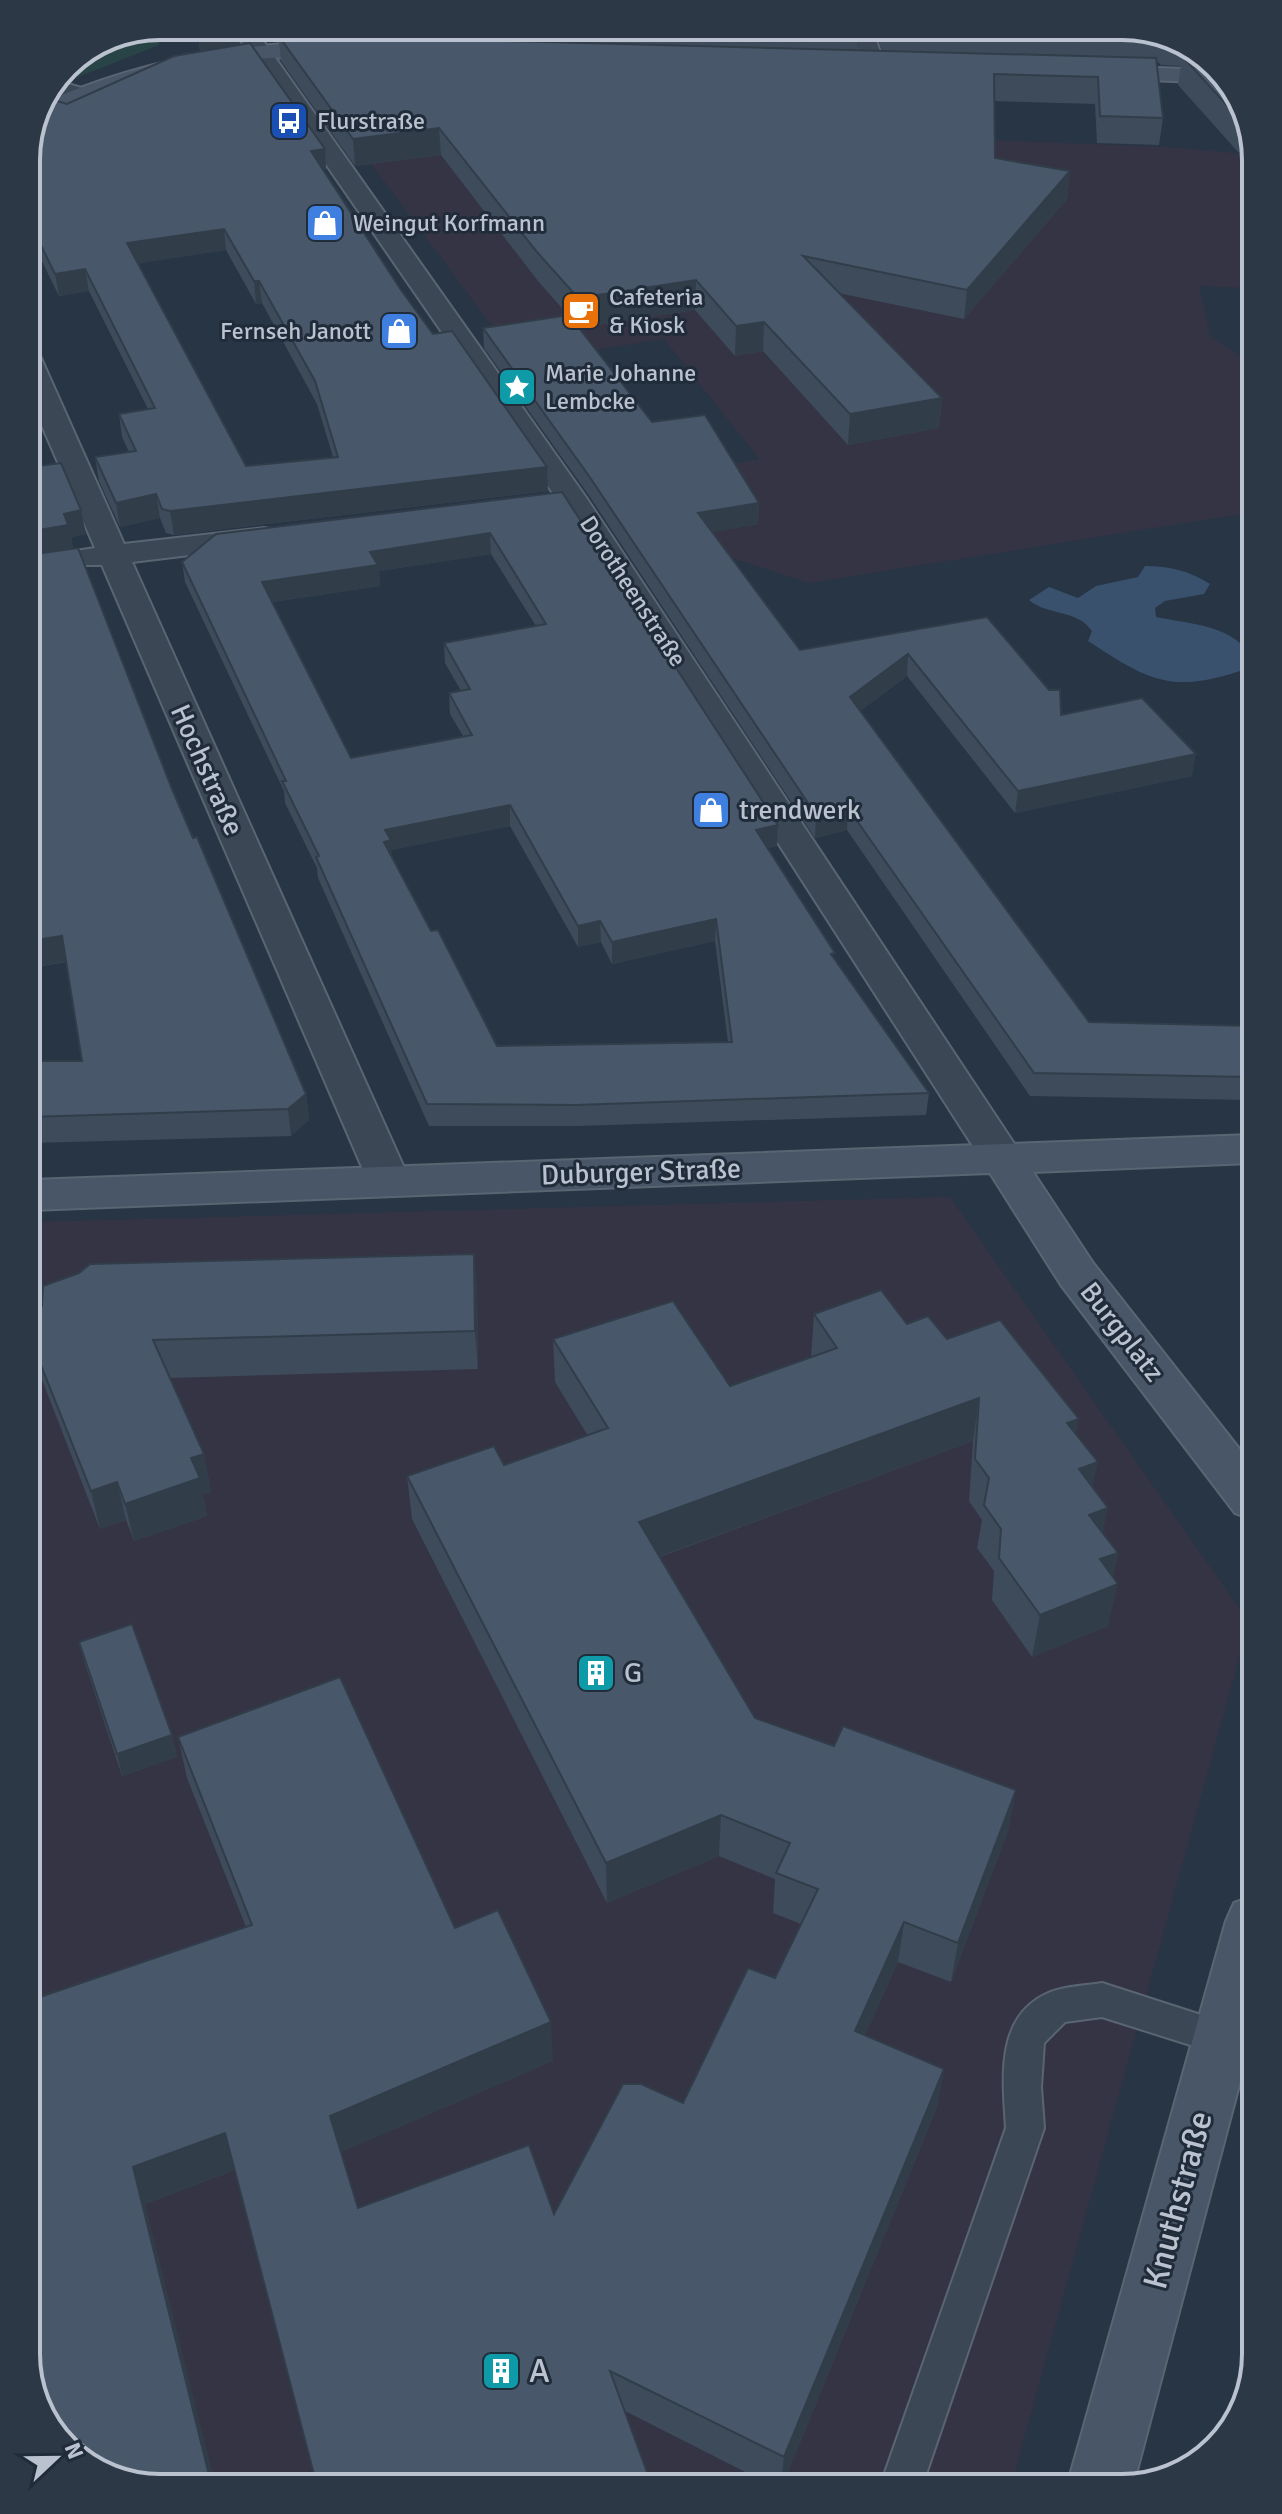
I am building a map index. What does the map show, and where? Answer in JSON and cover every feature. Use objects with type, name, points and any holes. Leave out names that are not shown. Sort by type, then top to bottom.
[{"type":"street","points":[[843,65],[882,66],[867,40]]},
{"type":"street","points":[[52,108],[171,64],[252,43],[366,51]]},
{"type":"street","name":"Dorotheenstraße","points":[[252,43],[1002,1158]]},
{"type":"street","points":[[1078,72],[1208,77]]},
{"type":"street","points":[[63,89],[80,95]]},
{"type":"street","name":"Hochstraße","points":[[40,388],[389,1181]]},
{"type":"street","points":[[56,563],[111,553],[298,533]]},
{"type":"street","name":"Duburger Straße","points":[[40,1195],[1242,1149]]},
{"type":"street","name":"Burgplatz","points":[[1002,1158],[1077,1274],[1242,1487]]},
{"type":"street","name":"Knuthstraße","points":[[1103,2474],[1242,1974]]},
{"type":"lane","points":[[905,2474],[1025,2128],[1022,2087],[1026,2035],[1056,2007],[1102,2000],[1222,2038]]},
{"type":"shaded area","points":[[911,137],[1167,147],[1241,154],[1242,288],[1199,286],[1210,336],[1242,358],[1242,514],[809,583],[710,551],[657,561],[723,466],[759,459],[664,339],[519,362],[371,164],[433,155]]},
{"type":"shaded area","points":[[1145,566],[1162,567],[1179,570],[1210,584],[1204,594],[1165,601],[1155,608],[1156,617],[1206,626],[1229,635],[1242,645],[1240,671],[1195,682],[1177,682],[1144,674],[1088,641],[1092,631],[1086,624],[1029,600],[1049,587],[1078,598],[1096,586],[1138,577]]},
{"type":"shaded area","points":[[950,1197],[1242,1612],[1242,1647],[1014,2474],[152,2474],[122,2468],[96,2456],[96,2418],[59,2418],[42,2377],[40,1222]]},
{"type":"green space","points":[[160,40],[159,45],[73,77],[93,60],[114,49],[137,42]]},
{"type":"building","points":[[282,40],[469,40],[1156,58],[1163,118],[1100,116],[1098,77],[994,74],[995,158],[1070,171],[967,290],[803,256],[942,398],[850,414],[764,322],[736,326],[696,280],[578,298],[537,252],[439,128],[353,139]]},
{"type":"building","points":[[250,43],[325,149],[311,151],[401,290],[433,334],[452,331],[547,467],[170,511],[162,509],[156,494],[116,503],[95,457],[136,451],[119,414],[155,408],[85,269],[55,274],[40,243],[40,152],[44,129],[56,101],[67,104],[174,56]],"holes":[[[224,229],[254,281],[259,281],[315,381],[338,457],[246,466],[127,243]]]},
{"type":"building","points":[[1183,57],[1207,75],[1231,110]]},
{"type":"building","points":[[569,315],[652,422],[705,415],[759,503],[698,513],[800,650],[987,617],[1049,690],[1060,690],[1061,715],[1142,698],[1196,754],[1018,791],[908,654],[850,697],[1089,1022],[1242,1026],[1242,1077],[1034,1073],[848,808],[816,815],[589,476],[483,328]]},
{"type":"building","points":[[61,463],[81,510],[64,514],[68,525],[40,530],[40,466]]},
{"type":"building","points":[[562,492],[778,825],[756,830],[835,953],[831,954],[929,1093],[576,1105],[427,1104],[316,857],[319,856],[282,781],[286,781],[182,562],[216,534]],"holes":[[[490,533],[546,624],[444,643],[470,689],[449,693],[472,735],[351,758],[262,582],[378,565],[370,552]],[[510,805],[578,926],[600,921],[612,942],[716,919],[732,1042],[497,1046],[438,930],[431,931],[384,842],[391,840],[385,830]]]},
{"type":"building","points":[[78,548],[172,789],[193,838],[197,837],[306,1094],[288,1109],[40,1117],[40,1061],[82,1061],[62,936],[40,939],[40,553]]},
{"type":"building","points":[[474,1254],[475,1331],[153,1340],[204,1454],[191,1458],[200,1478],[125,1504],[117,1482],[91,1491],[40,1363],[43,1286],[79,1273],[90,1264]]},
{"type":"building","points":[[881,1290],[907,1324],[928,1316],[947,1339],[1000,1320],[1079,1419],[1067,1423],[1098,1462],[1079,1469],[1108,1508],[1089,1515],[1118,1553],[1100,1559],[1118,1584],[1040,1615],[999,1558],[1001,1529],[984,1505],[989,1478],[975,1459],[979,1398],[639,1522],[755,1718],[834,1746],[843,1726],[1016,1790],[958,1943],[904,1922],[855,2031],[944,2069],[784,2457],[610,2371],[648,2474],[314,2474],[225,2133],[133,2167],[209,2474],[137,2472],[96,2456],[96,2418],[59,2418],[42,2377],[40,1997],[252,1925],[178,1737],[340,1677],[455,1928],[498,1910],[551,2022],[330,2116],[358,2208],[529,2145],[554,2214],[623,2084],[641,2084],[683,2103],[748,1968],[775,1978],[818,1889],[776,1873],[790,1843],[721,1815],[606,1863],[407,1476],[494,1446],[504,1465],[608,1428],[553,1339],[673,1301],[730,1386],[837,1348],[814,1314]]},
{"type":"building","points":[[132,1624],[172,1735],[117,1754],[79,1642]]},
{"type":"place","name":"Flurstraße","points":[[289,121]]},
{"type":"place","name":"Weingut Korfmann","points":[[325,223]]},
{"type":"place","name":"Cafeteria & Kiosk","points":[[581,311]]},
{"type":"place","name":"Fernseh Janott","points":[[399,331]]},
{"type":"place","name":"Marie Johanne Lembcke","points":[[517,387]]},
{"type":"place","name":"trendwerk","points":[[711,810]]},
{"type":"place","name":"G","points":[[596,1673]]},
{"type":"place","name":"A","points":[[501,2371]]}]
